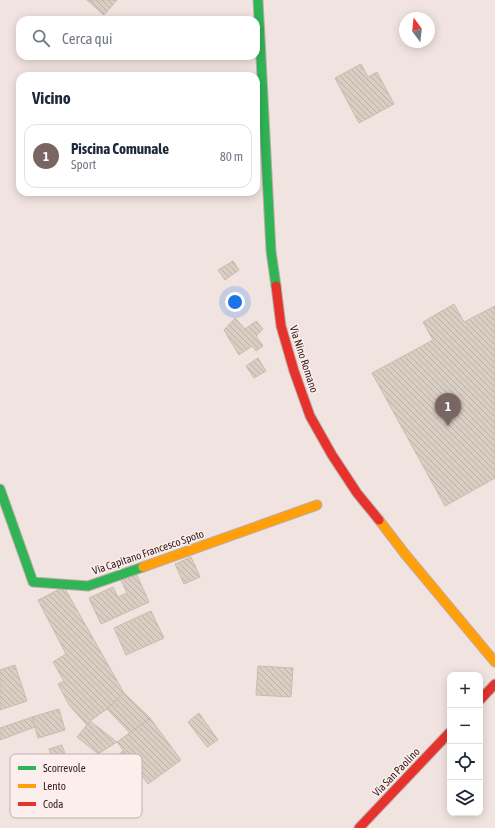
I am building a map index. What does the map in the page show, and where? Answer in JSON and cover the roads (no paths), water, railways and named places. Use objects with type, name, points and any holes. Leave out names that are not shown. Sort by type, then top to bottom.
[{"type":"street","name":"Via Nino Romano","points":[[258,0],[259,16]]},
{"type":"street","name":"Via Nino Romano","points":[[260,39],[271,251],[281,326],[294,371],[310,416],[332,455],[357,493],[405,554],[495,662]]},
{"type":"street","name":"Via Capitano Francesco Spoto","points":[[0,489],[33,582],[88,586],[317,505]]},
{"type":"street","points":[[483,697],[495,684]]},
{"type":"street","name":"Via San Paolino","points":[[359,828],[447,735]]},
{"type":"place","name":"Piscina Comunale","points":[[448,426]]}]
